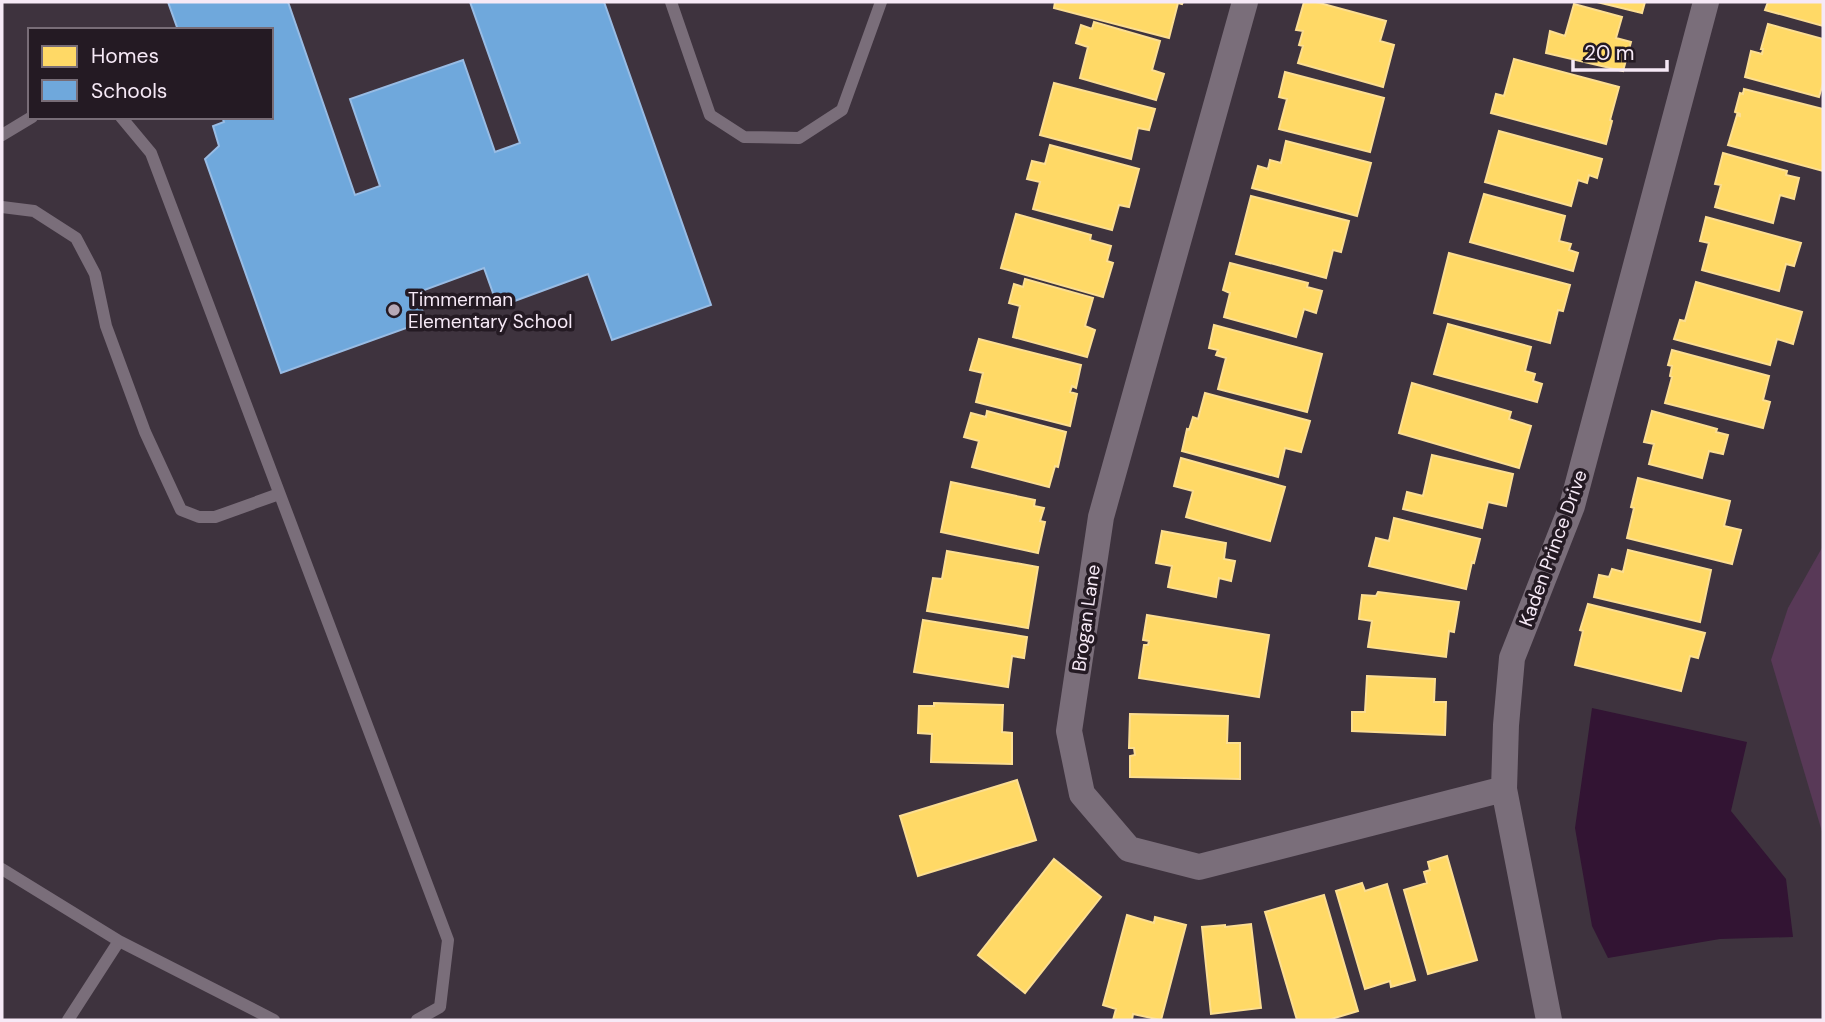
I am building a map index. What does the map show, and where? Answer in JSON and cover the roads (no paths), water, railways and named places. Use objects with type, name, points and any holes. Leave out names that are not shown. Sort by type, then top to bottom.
[{"type":"street","name":"Brogan Lane","points":[[1245,2],[1101,517],[1069,731],[1082,794],[1129,849],[1199,867],[1504,789]]},
{"type":"street","name":"Kaden Prince Drive","points":[[1549,1020],[1504,789],[1512,658],[1572,506],[1706,2]]},
{"type":"lane","points":[[671,2],[710,115],[744,137],[799,138],[842,110],[881,2]]},
{"type":"lane","points":[[2,135],[29,119]]},
{"type":"lane","points":[[123,119],[151,153],[448,940],[440,1007],[417,1020]]},
{"type":"lane","points":[[2,207],[34,211],[76,238],[95,274],[106,326],[145,432],[181,510],[199,517],[215,517],[279,494]]},
{"type":"lane","points":[[2,869],[119,941],[274,1020]]},
{"type":"lane","points":[[68,1020],[119,941]]},
{"type":"place","name":"Timmerman Elementary School","points":[[394,310]]}]
